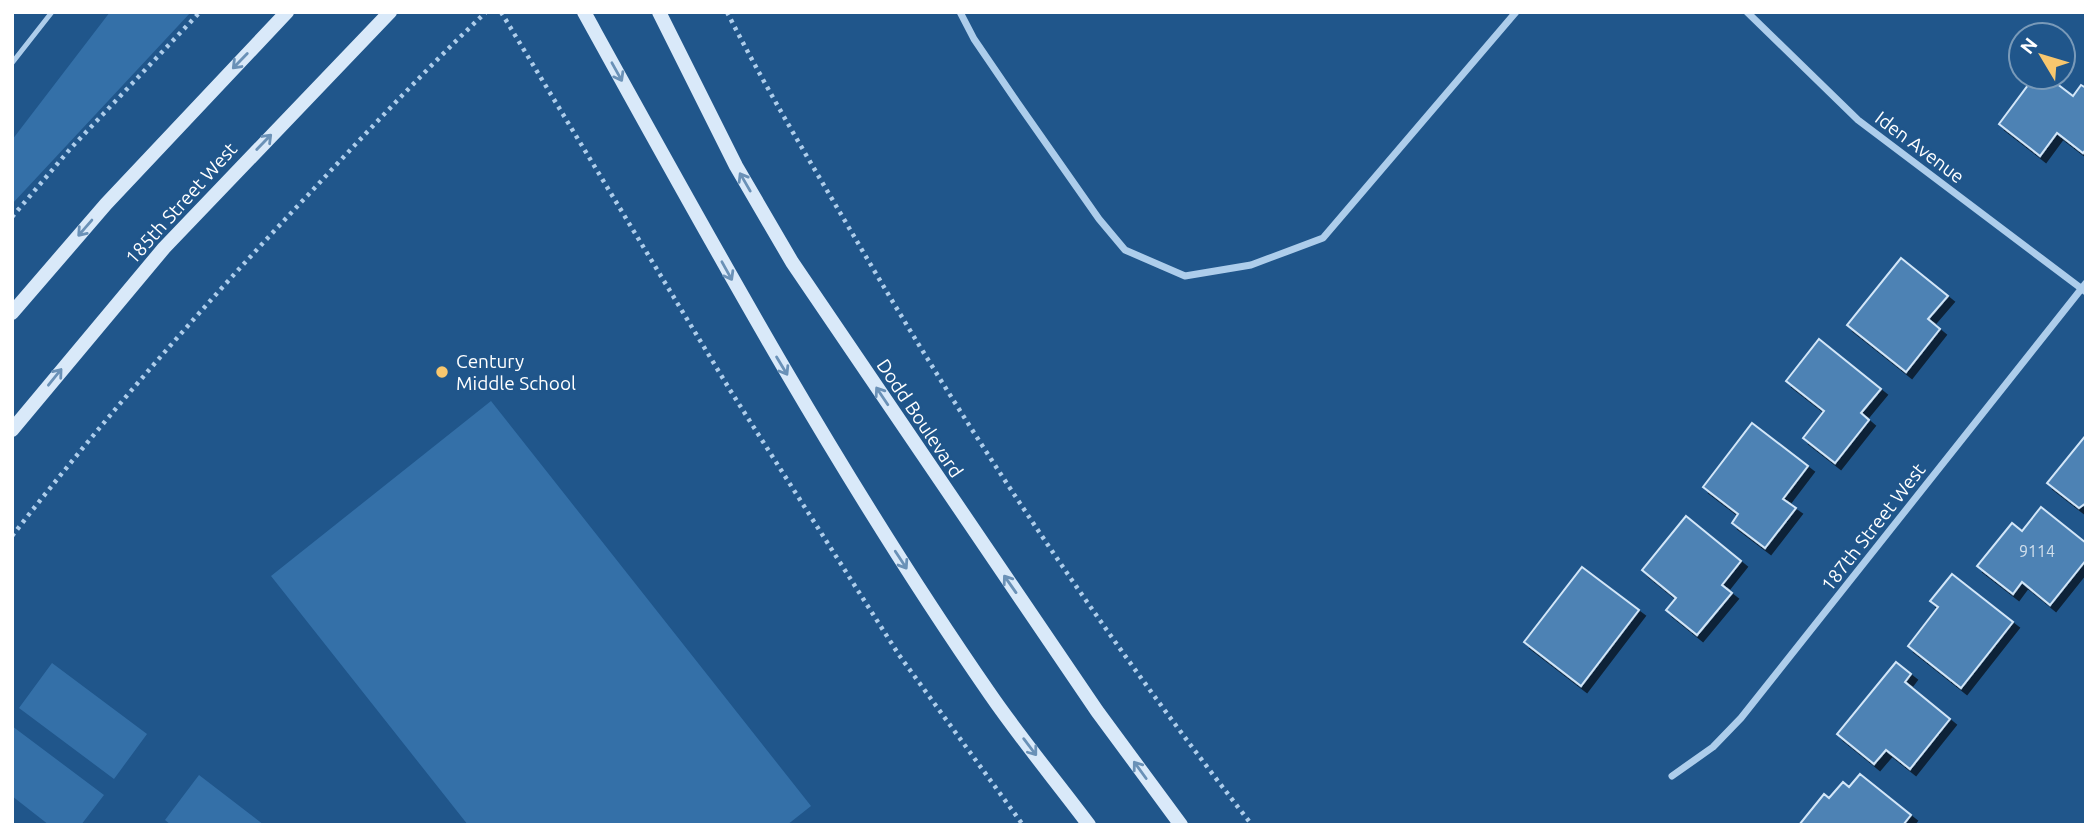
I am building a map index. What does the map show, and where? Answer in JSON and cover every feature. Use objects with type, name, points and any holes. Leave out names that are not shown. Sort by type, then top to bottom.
[{"type":"main road","points":[[12,313],[106,204],[287,12]]},
{"type":"main road","name":"185th Street West","points":[[12,430],[164,248],[390,12]]},
{"type":"main road","points":[[584,12],[747,307],[872,516],[991,696],[1089,825]]},
{"type":"main road","name":"Dodd Boulevard","points":[[659,12],[736,166],[792,262],[1097,711],[1181,825]]},
{"type":"street","points":[[960,12],[974,39],[1017,102],[1116,240],[1125,250],[1185,276],[1251,265],[1323,238],[1516,12]]},
{"type":"street","name":"Iden Avenue","points":[[1747,12],[1858,120],[2084,288]]},
{"type":"street","name":"187th Street West","points":[[1672,776],[1713,747],[1741,718],[2084,288]]},
{"type":"lane","points":[[12,63],[52,12]]},
{"type":"path","points":[[12,217],[71,148],[200,12]]},
{"type":"path","points":[[12,536],[93,432],[227,281],[426,69],[486,12]]},
{"type":"path","points":[[501,12],[730,390],[899,655],[1023,825]]},
{"type":"path","points":[[727,12],[763,82],[938,380],[1075,585],[1182,736],[1252,825]]},
{"type":"shaded area","points":[[110,12],[191,12],[12,204],[12,140]]},
{"type":"shaded area","points":[[491,401],[811,806],[787,825],[468,825],[271,576]]},
{"type":"shaded area","points":[[52,663],[147,734],[114,779],[19,708]]},
{"type":"shaded area","points":[[12,726],[104,795],[81,825],[49,825],[12,796]]},
{"type":"shaded area","points":[[199,775],[264,825],[171,825],[165,820]]},
{"type":"building","points":[[2081,85],[2086,88],[2086,149],[2083,153],[2057,133],[2040,156],[1999,124],[2024,91],[2066,91],[2073,96]]},
{"type":"building","points":[[1901,258],[1948,296],[1928,319],[1940,329],[1906,372],[1847,325]]},
{"type":"building","points":[[1819,339],[1881,389],[1861,413],[1869,420],[1835,463],[1803,438],[1824,411],[1786,381]]},
{"type":"building","points":[[1752,423],[1808,466],[1783,499],[1796,508],[1765,548],[1732,523],[1738,514],[1703,487]]},
{"type":"building","points":[[2086,435],[2086,503],[2079,508],[2047,483]]},
{"type":"building","points":[[2041,507],[2086,543],[2086,560],[2050,605],[2022,582],[2013,594],[1977,566],[2012,523],[2022,531]]},
{"type":"building","points":[[1686,516],[1741,561],[1722,585],[1732,593],[1697,635],[1666,610],[1676,598],[1642,570]]},
{"type":"building","points":[[1582,567],[1639,610],[1581,686],[1524,642]]},
{"type":"building","points":[[1952,574],[2013,622],[1961,688],[1908,646],[1938,607],[1930,601]]},
{"type":"building","points":[[1896,662],[1911,674],[1905,682],[1950,719],[1910,769],[1886,750],[1874,764],[1837,734]]},
{"type":"building","points":[[1860,774],[1911,815],[1903,825],[1799,825],[1824,794],[1829,798],[1843,782],[1849,787]]},
{"type":"place","name":"Century Middle School","points":[[442,372]]}]
